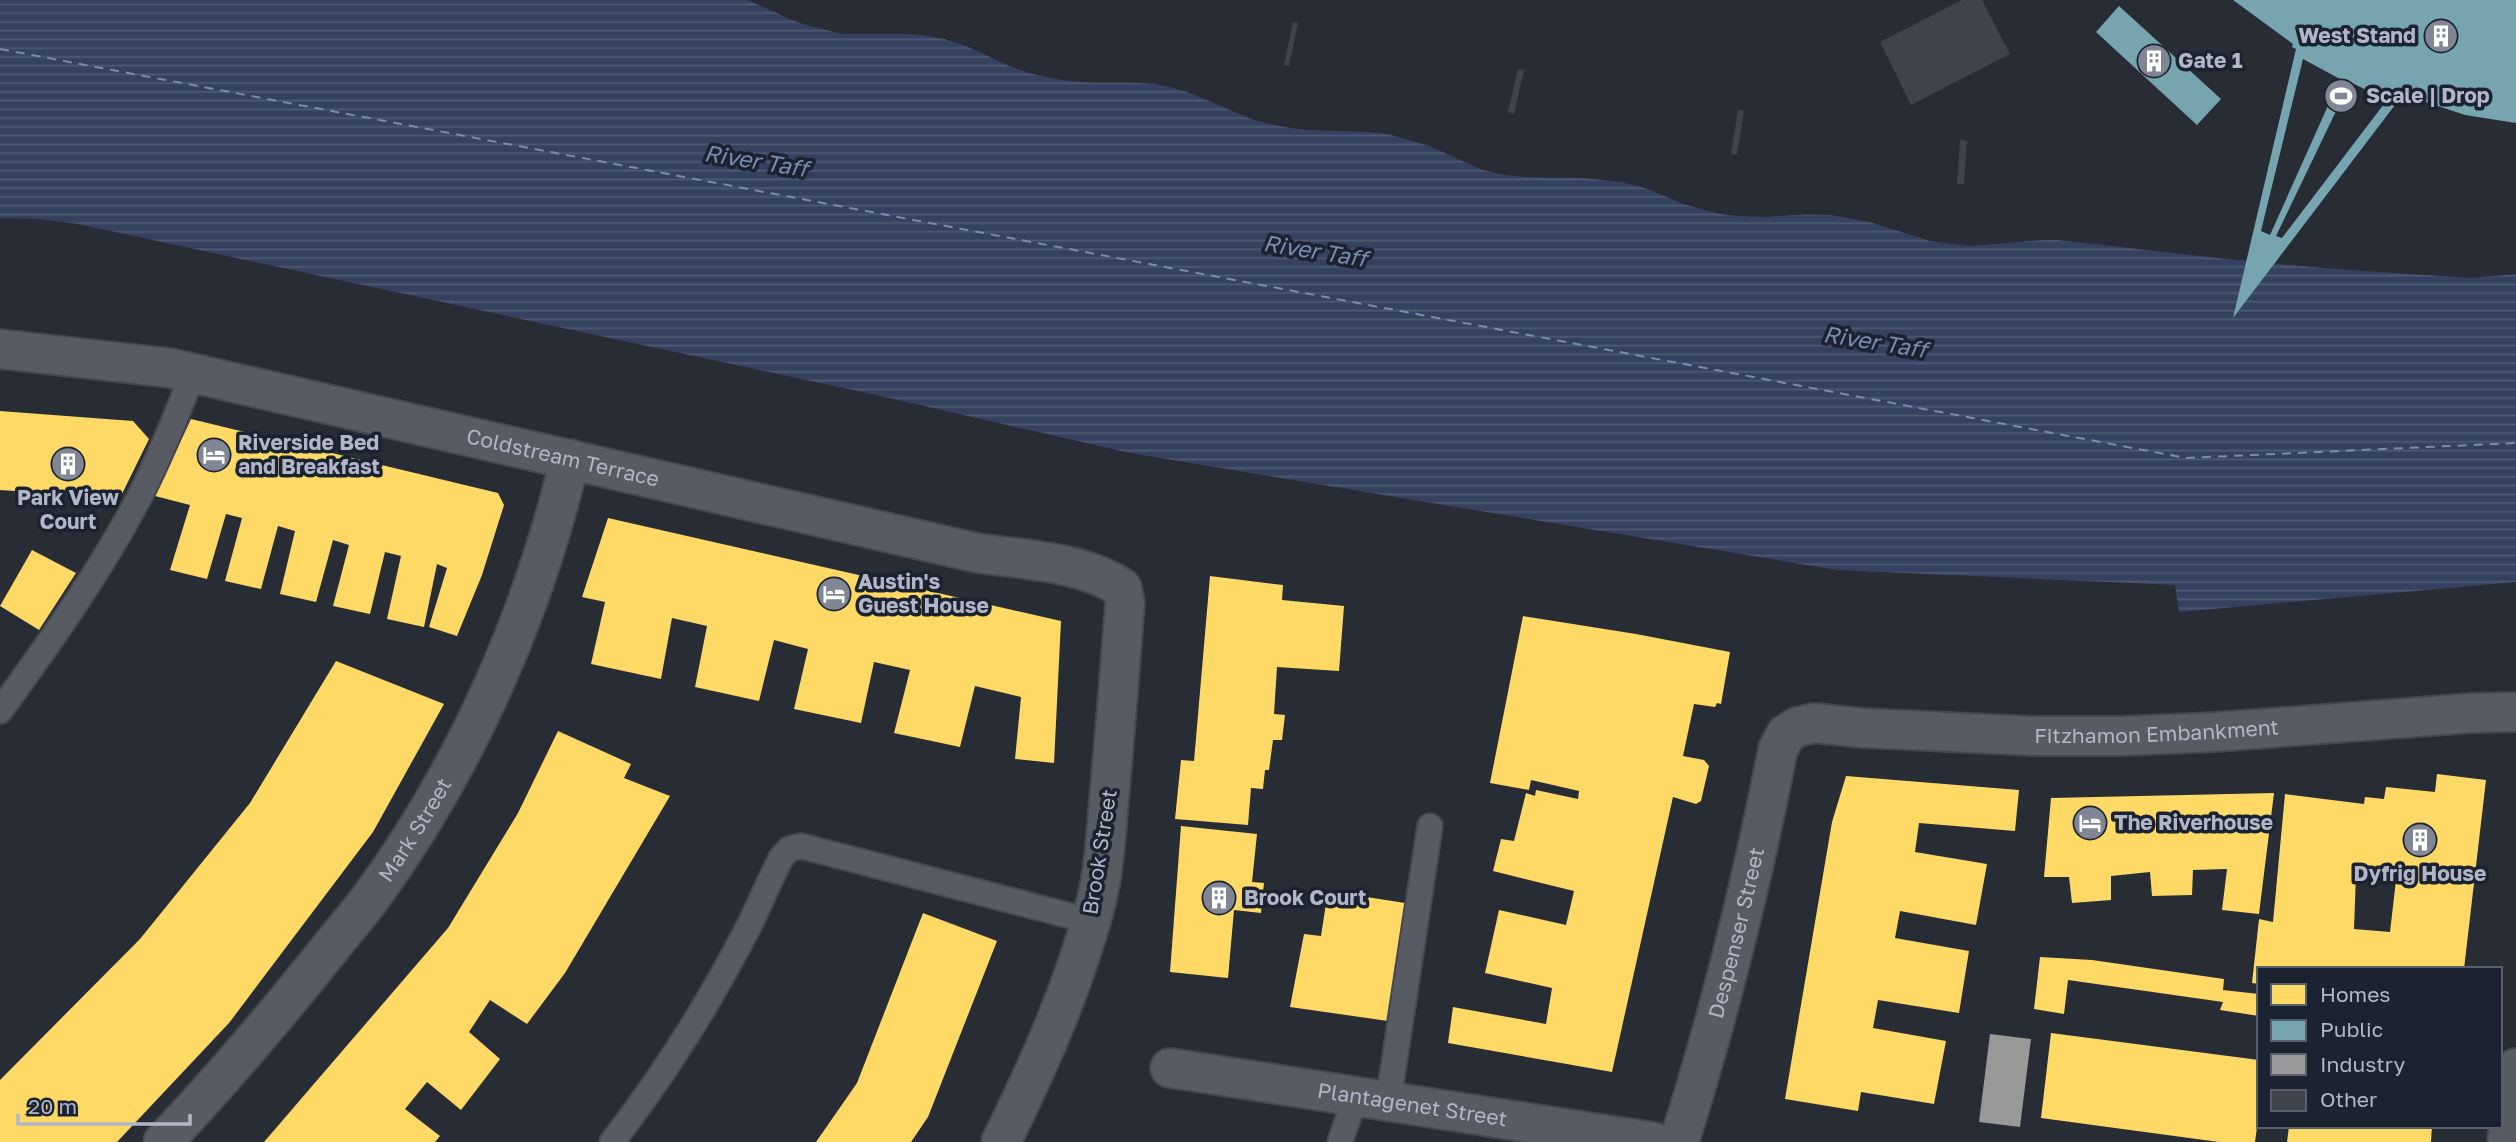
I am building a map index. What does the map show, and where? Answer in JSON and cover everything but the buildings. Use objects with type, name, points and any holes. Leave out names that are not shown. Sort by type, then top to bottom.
[{"type":"street","name":"Coldstream Terrace","points":[[0,349],[148,364],[193,373],[978,554],[1051,563],[1106,577],[1122,588]]},
{"type":"street","name":"Mark Street","points":[[163,1142],[262,1032],[369,900],[455,764],[495,680],[523,611],[548,539],[570,459]]},
{"type":"street","name":"Brook Street","points":[[1001,1142],[1044,1053],[1072,981],[1095,909],[1107,826],[1125,603],[1122,588]]},
{"type":"street","name":"Fitzhamon Embankment","points":[[1797,727],[1814,723],[1863,728],[2022,735],[2122,736],[2516,712]]},
{"type":"street","name":"Despenser Street","points":[[1679,1142],[1705,1060],[1746,900],[1778,749],[1787,734],[1797,727]]},
{"type":"street","name":"Plantagenet Street","points":[[1170,1068],[1654,1142]]},
{"type":"street","points":[[2507,1142],[2516,1068]]},
{"type":"lane","points":[[0,711],[62,625],[107,554],[140,496],[172,429],[193,373]]},
{"type":"lane","points":[[1340,1142],[1372,1100],[1430,826]]},
{"type":"lane","points":[[612,1142],[671,1060],[710,997],[781,858],[789,849],[801,846],[1090,921]]},
{"type":"water","name":"River Taff","points":[[0,0],[748,0],[814,27],[941,38],[1042,76],[1070,81],[1145,83],[1170,87],[1246,116],[1289,128],[1390,134],[1419,142],[1477,167],[1501,174],[1618,181],[1722,214],[1849,217],[1956,244],[1985,245],[2059,240],[2334,268],[2443,276],[2516,274],[2516,582],[2179,612],[2175,585],[1837,570],[1130,453],[876,395],[78,224],[0,218]]},
{"type":"pier","points":[[748,0],[758,0],[804,21],[843,30],[918,30],[946,35],[1028,69],[1070,77],[1142,78],[1169,83],[1190,89],[1252,116],[1270,120],[1307,126],[1385,129],[1431,143],[1484,166],[1507,171],[1576,173],[1622,178],[1722,211],[1764,214],[1806,210],[1831,212],[1871,218],[1930,238],[1969,242],[2048,236],[2323,265],[2471,274],[2516,271],[2516,274],[2471,278],[2323,268],[2048,239],[1969,246],[1930,241],[1870,222],[1831,215],[1764,217],[1722,214],[1683,204],[1646,188],[1621,182],[1575,177],[1506,175],[1483,170],[1430,146],[1384,133],[1361,130],[1307,130],[1269,124],[1168,86],[1142,82],[1070,81],[1027,72],[945,39],[917,34],[842,34],[803,24]]},
{"type":"ferry route","points":[[0,49],[2186,458],[2516,443]]},
{"type":"place","name":"West Stand","points":[[2441,36]]},
{"type":"place","name":"Gate 1","points":[[2154,61]]},
{"type":"place","name":"Scale | Drop","points":[[2341,96]]},
{"type":"place","name":"Riverside Bed and Breakfast","points":[[214,455]]},
{"type":"place","name":"Park View Court","points":[[68,464]]},
{"type":"place","name":"Austin's Guest House","points":[[834,594]]},
{"type":"place","name":"The Riverhouse","points":[[2090,823]]},
{"type":"place","name":"Dyfrig House","points":[[2420,840]]},
{"type":"place","name":"Brook Court","points":[[1219,898]]}]
